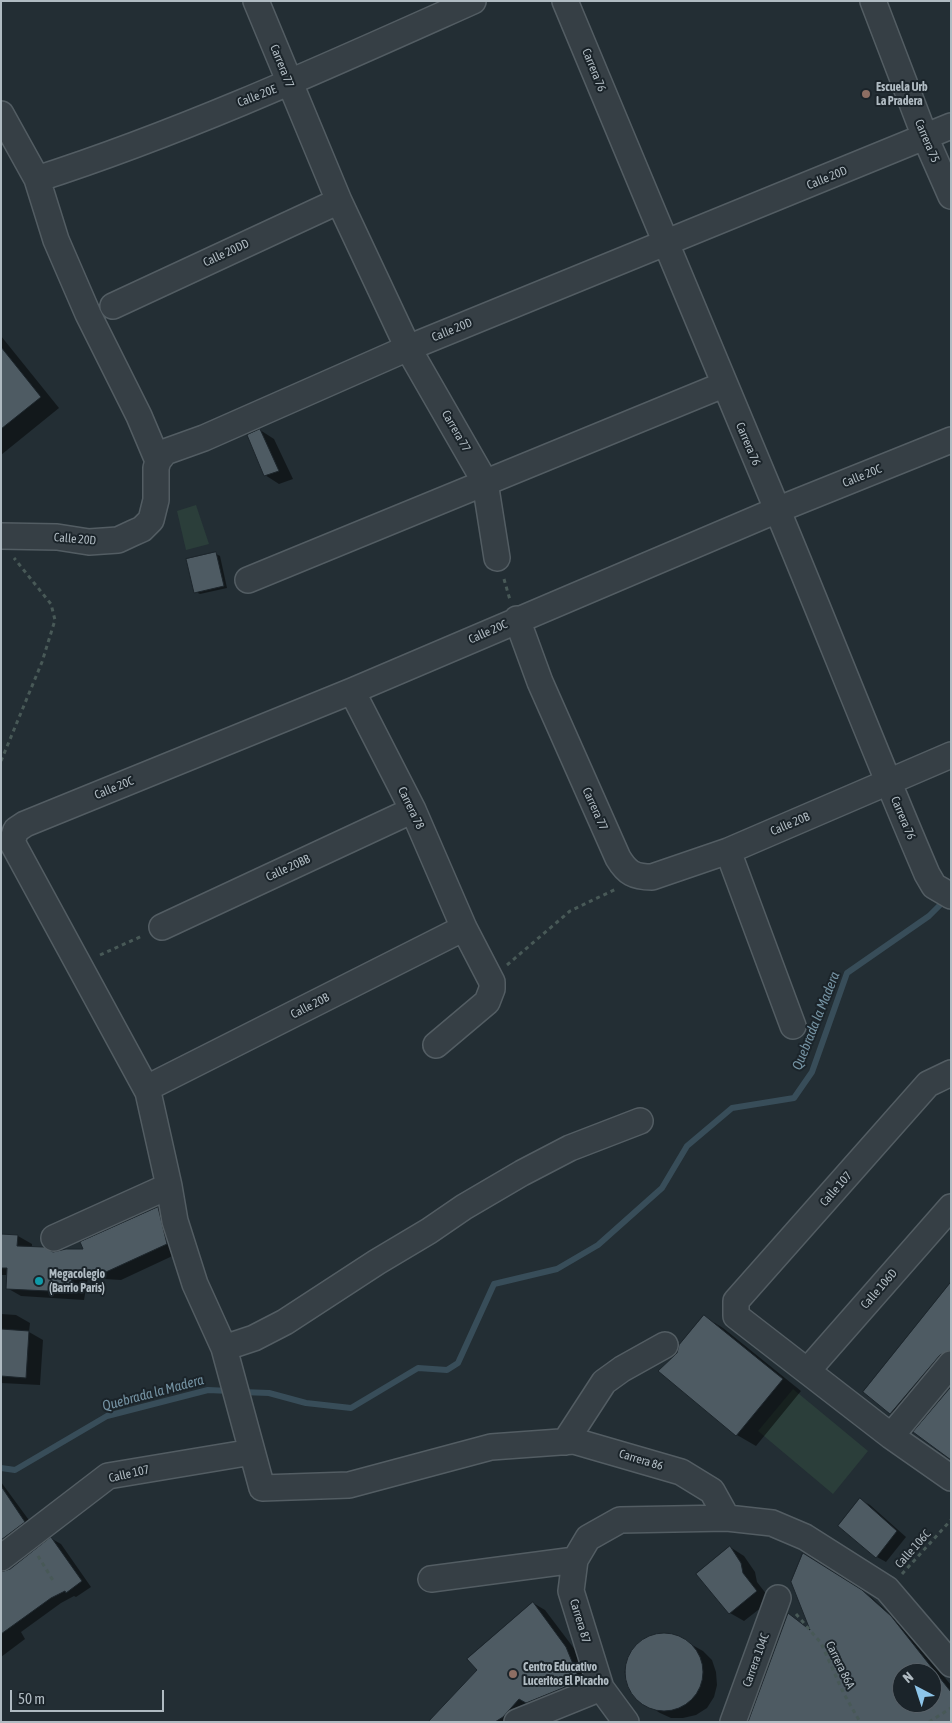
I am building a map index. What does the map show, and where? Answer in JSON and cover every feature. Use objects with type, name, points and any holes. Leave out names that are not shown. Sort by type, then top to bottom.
[{"type":"street","name":"Carrera 77","points":[[256,1],[339,201],[408,348],[485,482],[497,558]]},
{"type":"street","name":"Calle 20E","points":[[36,179],[75,166],[289,84],[473,1]]},
{"type":"street","name":"Carrera 76","points":[[565,1],[723,385],[777,510],[887,782],[942,891]]},
{"type":"street","name":"Carrera 75","points":[[873,1],[925,137],[951,196]]},
{"type":"street","points":[[1,114],[36,179],[56,240],[88,314],[139,416],[158,461]]},
{"type":"street","name":"Calle 20D","points":[[6,545],[57,537],[89,542],[118,540],[133,533],[151,520],[156,500],[158,461],[165,452],[204,438],[408,348],[951,126]]},
{"type":"street","name":"Calle 20DD","points":[[112,306],[339,201]]},
{"type":"street","points":[[248,580],[723,385]]},
{"type":"street","name":"Calle 20C","points":[[169,1186],[148,1092],[12,842],[16,830],[25,824],[352,691],[517,619],[777,510],[951,440]]},
{"type":"street","name":"Carrera 77","points":[[517,619],[540,682],[618,858],[626,871]]},
{"type":"street","name":"Carrera 78","points":[[352,691],[413,810],[464,928],[492,982]]},
{"type":"street","name":"Calle 20B","points":[[626,871],[639,877],[652,877],[728,851],[951,755]]},
{"type":"street","name":"Calle 20BB","points":[[162,927],[413,810]]},
{"type":"street","points":[[728,851],[793,1026]]},
{"type":"street","name":"Calle 20B","points":[[156,1084],[464,928]]},
{"type":"street","points":[[436,1045],[487,1002],[492,989],[492,982]]},
{"type":"street","name":"Calle 107","points":[[808,1370],[736,1316],[736,1302],[928,1084],[951,1072]]},
{"type":"street","points":[[224,1348],[254,1338],[285,1322],[377,1262],[430,1231],[464,1206],[522,1173],[570,1148],[640,1121]]},
{"type":"street","points":[[54,1238],[169,1186],[174,1221],[195,1284],[224,1348],[252,1452]]},
{"type":"street","name":"Calle 106D","points":[[808,1370],[951,1207]]},
{"type":"street","points":[[566,1442],[604,1382],[622,1369],[665,1345]]},
{"type":"street","points":[[891,1436],[951,1364]]},
{"type":"street","points":[[808,1370],[891,1436],[951,1478]]},
{"type":"street","name":"Carrera 86","points":[[252,1452],[262,1488],[349,1485],[491,1447],[574,1441],[681,1472],[712,1492],[727,1518]]},
{"type":"street","name":"Calle 107","points":[[1,1558],[108,1476],[252,1452]]},
{"type":"street","points":[[727,1518],[772,1523],[805,1537],[887,1589],[951,1664]]},
{"type":"street","name":"Carrera 87","points":[[616,1718],[601,1688],[571,1591],[575,1560],[588,1538],[620,1520],[727,1518]]},
{"type":"street","points":[[431,1579],[575,1560]]},
{"type":"street","name":"Carrera 104C","points":[[733,1722],[778,1598]]},
{"type":"street","points":[[517,1722],[601,1688]]},
{"type":"path","points":[[1,762],[42,662],[55,620],[51,604],[6,545]]},
{"type":"path","points":[[497,558],[517,619]]},
{"type":"path","points":[[492,982],[508,963],[570,911],[616,889],[626,871]]},
{"type":"path","points":[[92,959],[162,927]]},
{"type":"path","name":"Calle 106C","points":[[887,1589],[951,1520]]},
{"type":"path","points":[[26,1539],[54,1582]]},
{"type":"path","name":"Carrera 86A","points":[[778,1598],[796,1614],[820,1643],[843,1692],[860,1722]]},
{"type":"path","points":[[929,1722],[951,1708]]},
{"type":"green space","points":[[196,505],[209,544],[186,550],[177,511]]},
{"type":"green space","points":[[793,1389],[868,1451],[833,1494],[758,1431]]},
{"type":"building","points":[[1,347],[41,397],[1,429]]},
{"type":"building","points":[[260,429],[279,471],[264,476],[247,435]]},
{"type":"building","points":[[216,552],[224,586],[194,593],[186,559]]},
{"type":"building","name":"Megacolegio (Barrio París)","points":[[158,1207],[167,1244],[106,1272],[73,1270],[70,1292],[6,1289],[7,1268],[1,1268],[1,1234],[18,1235],[17,1246],[44,1247],[53,1252],[66,1249],[83,1249],[80,1242]]},
{"type":"building","points":[[951,1282],[951,1350],[940,1355],[890,1414],[863,1392]]},
{"type":"building","points":[[704,1315],[783,1379],[736,1436],[658,1371],[677,1353],[679,1345]]},
{"type":"building","points":[[1,1329],[29,1331],[26,1378],[1,1376]]},
{"type":"building","points":[[951,1387],[951,1460],[913,1432]]},
{"type":"building","points":[[1,1486],[25,1522],[1,1540]]},
{"type":"building","points":[[860,1498],[897,1531],[876,1558],[838,1526]]},
{"type":"building","points":[[51,1537],[82,1581],[66,1593],[65,1591],[51,1598],[1,1634],[1,1572],[10,1569]]},
{"type":"building","points":[[730,1546],[741,1563],[743,1573],[757,1591],[729,1614],[696,1574]]},
{"type":"building","points":[[803,1553],[862,1590],[891,1616],[928,1663],[892,1663],[892,1713],[942,1713],[942,1681],[951,1692],[951,1722],[748,1722],[788,1613],[810,1630],[791,1582]]},
{"type":"building","points":[[533,1602],[566,1647],[580,1681],[526,1703],[519,1699],[503,1717],[495,1722],[428,1722],[477,1670],[467,1659]]},
{"type":"building","points":[[664,1633],[679,1636],[696,1650],[700,1657],[703,1672],[700,1687],[686,1704],[679,1708],[664,1711],[649,1708],[632,1694],[628,1687],[625,1672],[628,1657],[642,1640],[649,1636]]},
{"type":"waterway","name":"Quebrada la Madera","points":[[242,1392],[269,1393],[306,1403],[351,1408],[418,1368],[447,1370],[458,1363],[494,1284],[557,1269],[598,1245],[662,1188],[687,1146],[732,1108],[794,1098],[812,1072],[847,973],[929,916],[947,898]]},
{"type":"waterway","name":"Quebrada la Madera","points":[[1,1468],[15,1470],[107,1416],[208,1390],[230,1391]]},
{"type":"place","name":"Escuela Urb La Pradera","points":[[866,94]]},
{"type":"place","name":"Megacolegio (Barrio París)","points":[[39,1281]]},
{"type":"place","name":"Centro Educativo Luceritos El Picacho","points":[[513,1674]]}]
